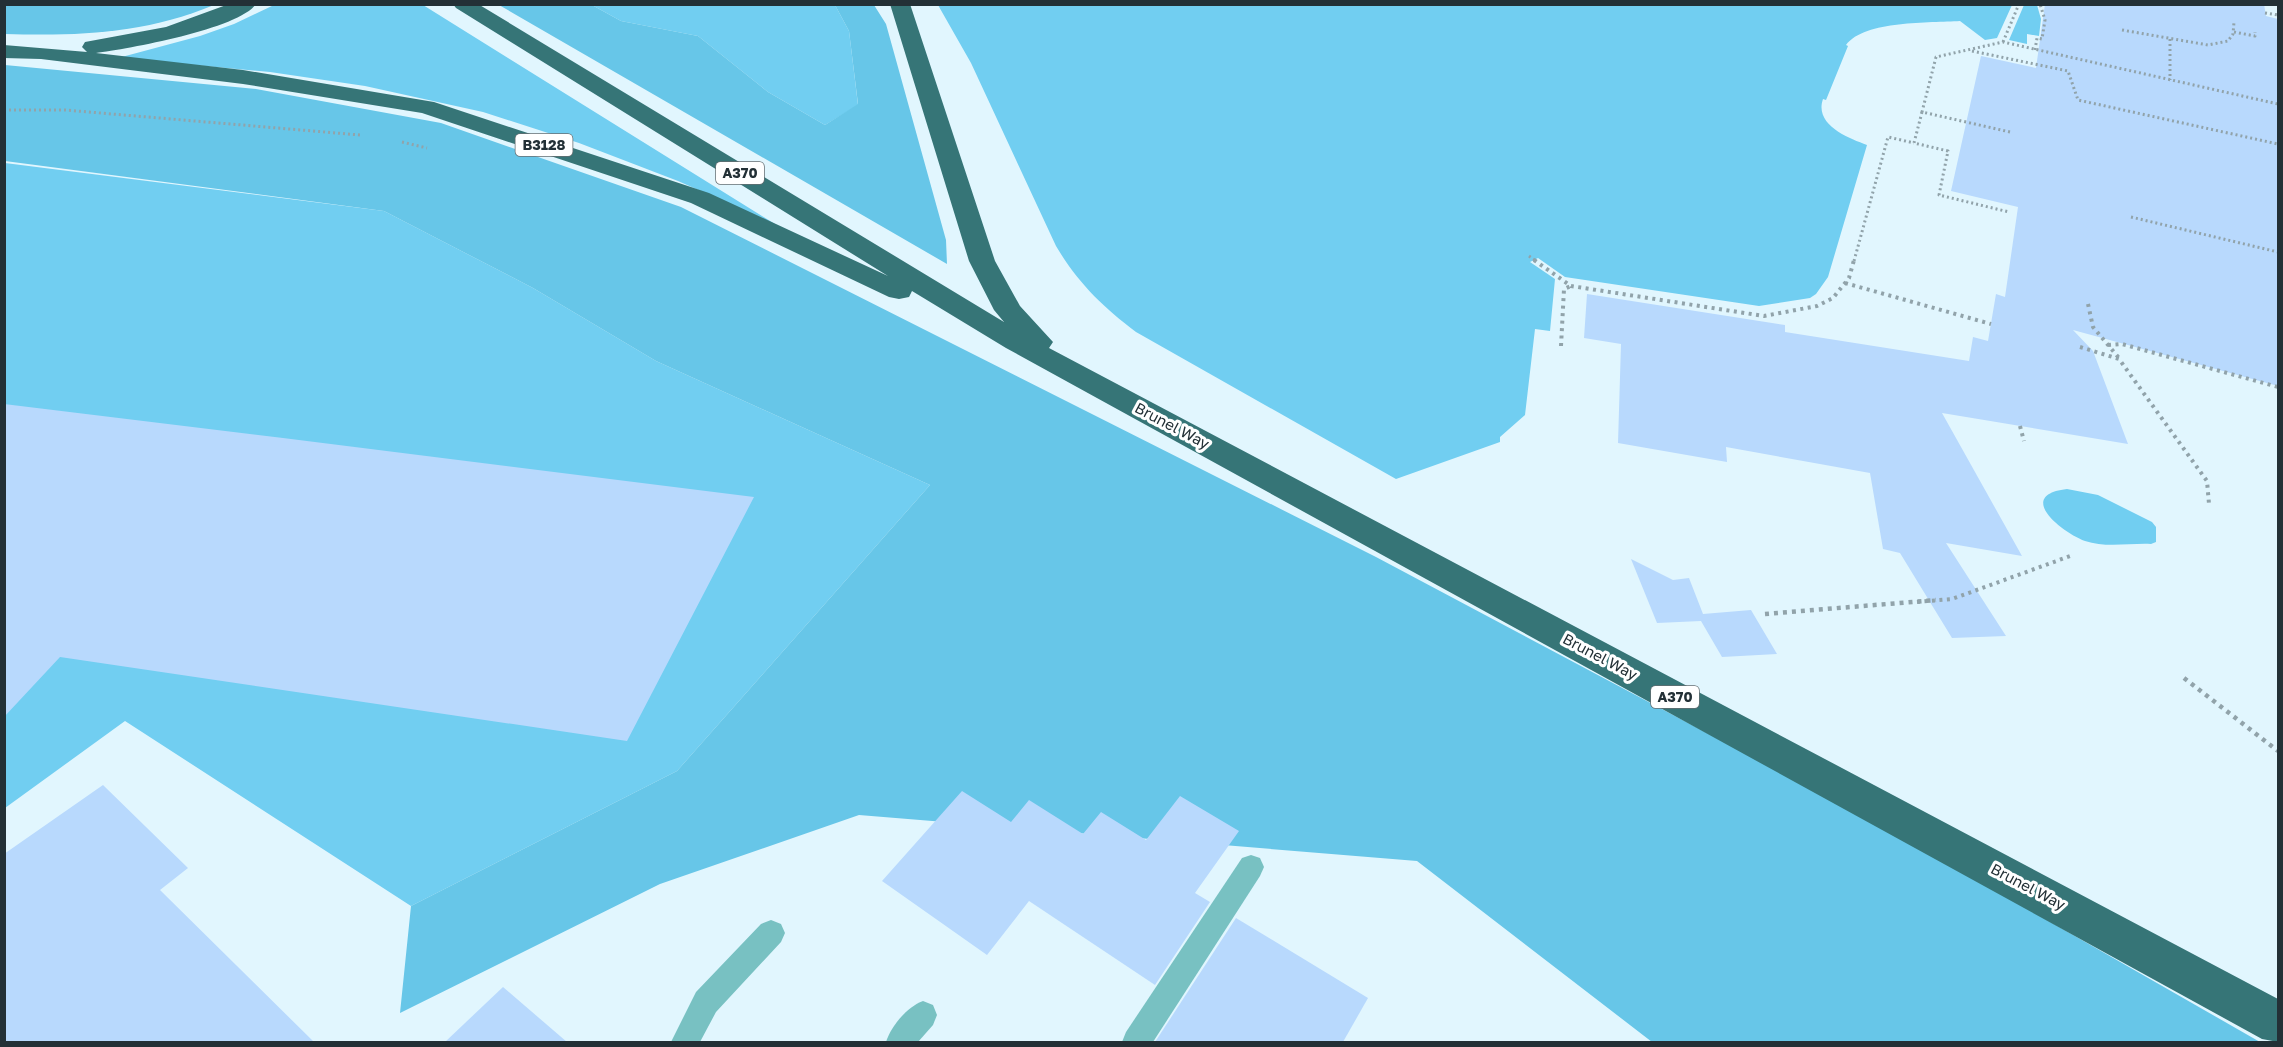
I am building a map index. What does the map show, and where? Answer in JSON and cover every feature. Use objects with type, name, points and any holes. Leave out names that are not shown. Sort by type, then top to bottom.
[{"type":"highway","name":"B3128","points":[[41,52],[129,42],[174,33],[229,14],[246,4]]},
{"type":"highway","name":"A370","points":[[463,4],[1016,342]]},
{"type":"highway","points":[[900,4],[982,261],[1008,310],[1028,332],[1072,372]]},
{"type":"highway","name":"B3128","points":[[4,51],[41,52],[243,76],[426,107],[700,198],[826,258],[1016,342]]},
{"type":"highway","name":"Brunel Way","points":[[1016,342],[2278,1023]]},
{"type":"lane","points":[[1136,1042],[1251,867]]},
{"type":"lane","points":[[685,1042],[706,1002],[771,933]]},
{"type":"lane","points":[[900,1042],[923,1014]]},
{"type":"path","points":[[2003,42],[2019,4]]},
{"type":"path","points":[[2040,4],[2045,20],[2042,39]]},
{"type":"path","points":[[2265,13],[2278,15]]},
{"type":"path","points":[[2122,30],[2201,45],[2213,45],[2228,40],[2234,32],[2234,22]]},
{"type":"path","points":[[2234,32],[2255,36],[2254,32]]},
{"type":"path","points":[[2035,50],[2037,38],[2047,40]]},
{"type":"path","points":[[2170,39],[2170,80]]},
{"type":"path","points":[[1914,143],[1936,57],[2003,42],[2278,104]]},
{"type":"path","points":[[1968,50],[2068,71],[2078,100],[2278,144]]},
{"type":"path","points":[[4,110],[76,111],[368,135]]},
{"type":"path","points":[[1922,112],[2010,132]]},
{"type":"path","points":[[1529,256],[1571,286],[1771,316],[1817,306],[1833,298],[1849,278],[1888,137],[1948,151],[1939,195],[2009,212]]},
{"type":"path","points":[[399,141],[429,148]]},
{"type":"path","points":[[2131,216],[2278,252]]},
{"type":"path","points":[[1845,283],[1990,324]]},
{"type":"path","points":[[1561,346],[1564,289],[1571,286]]},
{"type":"path","points":[[2088,304],[2093,327],[2120,359],[2206,481],[2209,504]]},
{"type":"path","points":[[2108,345],[2122,344],[2278,387]]},
{"type":"path","points":[[2080,347],[2120,359]]},
{"type":"path","points":[[2020,426],[2024,441]]},
{"type":"path","points":[[1765,614],[1952,599],[2073,555]]},
{"type":"path","points":[[2184,678],[2278,751]]},
{"type":"shaded area","points":[[5,4],[214,5],[188,15],[137,27],[85,33],[32,35],[5,34]]},
{"type":"shaded area","points":[[274,5],[423,5],[775,224],[678,181],[579,143],[483,112],[365,86],[270,72],[118,58],[200,36],[234,24]]},
{"type":"shaded area","points":[[499,5],[592,5],[621,21],[698,36],[768,92],[825,125],[858,104],[849,31],[835,5],[874,5],[886,24],[946,240],[947,264]]},
{"type":"shaded area","points":[[592,5],[835,5],[849,31],[858,105],[825,125],[768,92],[698,36],[621,21]]},
{"type":"shaded area","points":[[938,5],[2012,5],[1997,38],[1985,40],[1960,21],[1932,22],[1899,24],[1868,31],[1855,37],[1846,45],[1848,46],[1826,100],[1823,99],[1823,116],[1834,129],[1867,145],[1828,277],[1816,294],[1810,298],[1759,306],[1565,277],[1538,258],[1530,262],[1555,279],[1550,331],[1535,329],[1525,415],[1500,437],[1500,442],[1396,479],[1136,332],[1092,293],[1056,246],[971,63]]},
{"type":"shaded area","points":[[2024,5],[2037,5],[2041,19],[2039,36],[2027,34],[2027,44],[2009,40]]},
{"type":"shaded area","points":[[5,65],[256,89],[441,123],[681,207],[1376,557],[1895,833],[2260,1042],[1652,1042],[1417,861],[859,815],[660,884],[400,1013],[411,906],[677,771],[930,485],[656,361],[533,288],[384,211],[5,161]]},
{"type":"shaded area","points":[[5,163],[384,211],[533,288],[656,361],[930,485],[677,771],[411,906],[125,721],[5,808]]},
{"type":"shaded area","points":[[2067,489],[2098,495],[2152,522],[2156,527],[2156,542],[2151,544],[2101,544],[2085,541],[2075,536],[2055,522],[2044,506],[2044,498]]},
{"type":"building","points":[[2045,4],[2264,4],[2266,16],[2278,19],[2278,386],[2073,330],[2093,351],[2128,444],[1942,413],[2022,556],[1946,543],[2006,636],[1952,638],[1900,553],[1883,549],[1870,473],[1726,447],[1727,462],[1618,443],[1621,344],[1584,338],[1587,294],[1785,325],[1785,332],[1969,361],[1973,337],[1988,341],[1996,294],[2005,297],[2018,207],[1951,191],[1981,56],[2036,68]]},
{"type":"building","points":[[4,404],[754,497],[627,741],[60,657],[4,717]]},
{"type":"building","points":[[1631,559],[1673,580],[1689,578],[1703,614],[1751,610],[1777,654],[1722,657],[1701,621],[1657,623]]},
{"type":"building","points":[[103,785],[188,868],[160,890],[314,1042],[4,1042],[4,854]]},
{"type":"building","points":[[962,791],[1011,822],[1029,800],[1083,834],[1101,812],[1146,840],[1180,796],[1239,831],[1195,893],[1210,902],[1155,985],[1029,901],[987,955],[882,881]]},
{"type":"building","points":[[1236,918],[1368,998],[1343,1042],[1155,1042]]},
{"type":"building","points":[[503,987],[567,1042],[445,1042]]}]
